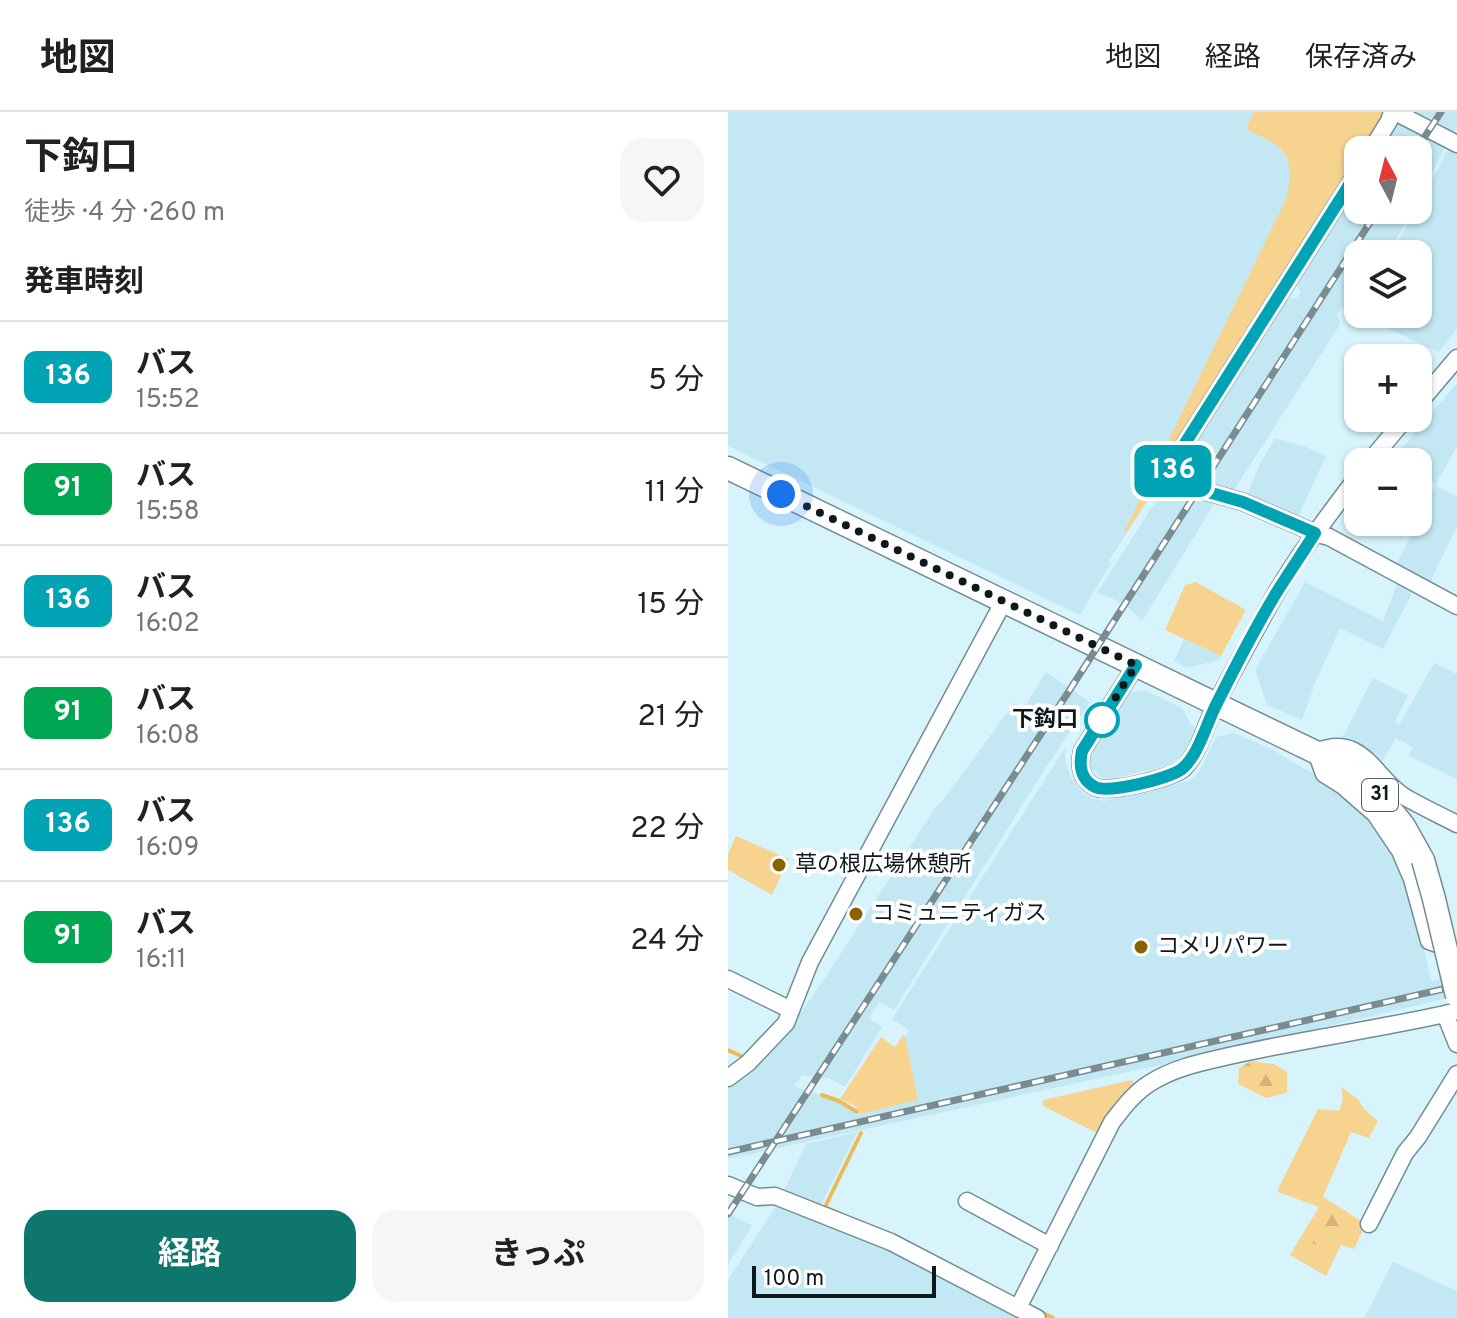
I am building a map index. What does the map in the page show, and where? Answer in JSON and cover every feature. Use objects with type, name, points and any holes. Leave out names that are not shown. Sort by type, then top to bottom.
[{"type":"main road","name":"31","points":[[728,468],[1344,766],[1376,791],[1404,826],[1423,860],[1434,899],[1453,1007]]},
{"type":"street","points":[[1380,136],[1393,112],[1455,143]]},
{"type":"street","points":[[1344,193],[1170,467],[1208,492],[1234,499],[1329,537],[1457,606]]},
{"type":"street","points":[[1432,388],[1455,363]]},
{"type":"street","points":[[1381,448],[1394,432]]},
{"type":"street","points":[[1136,665],[1082,751],[1081,772],[1097,788],[1108,790],[1169,777],[1191,759],[1216,704],[1274,598],[1315,533],[1344,495]]},
{"type":"street","points":[[728,1078],[736,1063],[786,1023],[810,962],[1004,601]]},
{"type":"street","points":[[1457,824],[1405,797],[1362,756],[1340,745],[1316,752],[1324,774],[1375,814],[1400,851],[1412,879],[1429,941],[1457,951]]},
{"type":"street","points":[[728,979],[791,1010]]},
{"type":"street","points":[[1018,1308],[1112,1122],[1128,1101],[1148,1084],[1194,1064],[1269,1047],[1380,1028],[1453,1007],[1457,1044]]},
{"type":"street","points":[[1369,1224],[1405,1153],[1457,1074]]},
{"type":"street","points":[[728,1185],[757,1197],[775,1196],[891,1242],[1037,1318]]},
{"type":"street","points":[[967,1201],[1050,1246]]},
{"type":"shaded area","points":[[728,112],[1382,112],[1367,136],[1344,136],[1344,183],[1161,468],[1166,472],[1109,561],[1111,563],[1080,615],[728,446]]},
{"type":"shaded area","points":[[1410,112],[1457,112],[1457,127],[1453,134]]},
{"type":"shaded area","points":[[1399,121],[1421,136],[1390,136]]},
{"type":"shaded area","points":[[1432,142],[1446,146],[1432,172]]},
{"type":"shaded area","points":[[1449,148],[1457,153],[1457,329],[1439,352],[1432,349],[1432,344],[1422,344],[1387,328],[1432,328],[1432,240],[1399,240],[1407,224],[1432,224],[1432,179]]},
{"type":"shaded area","points":[[1344,207],[1344,224],[1405,224],[1396,240],[1344,240],[1344,308],[1340,308],[1337,315],[1339,326],[1234,490],[1221,489],[1178,467],[1286,299],[1297,298],[1301,292],[1296,282]]},
{"type":"shaded area","points":[[1457,383],[1457,446],[1436,484],[1432,482],[1432,448],[1402,448],[1416,432],[1432,432],[1432,413]]},
{"type":"shaded area","points":[[1275,438],[1326,456],[1297,519],[1246,497]]},
{"type":"shaded area","points":[[1172,476],[1199,501],[1203,498],[1216,501],[1142,621],[1112,598],[1097,593]]},
{"type":"shaded area","points":[[1436,484],[1457,496],[1457,526],[1430,583],[1396,565],[1410,536],[1432,536],[1432,492]]},
{"type":"shaded area","points":[[1305,582],[1383,621],[1397,584],[1412,593],[1383,649],[1340,628],[1302,720],[1267,705],[1255,670]]},
{"type":"shaded area","points":[[1184,639],[1221,656],[1219,660],[1188,668],[1174,661]]},
{"type":"shaded area","points":[[1434,663],[1457,674],[1457,779],[1409,756],[1413,747],[1396,738],[1380,765],[1342,738],[1373,678],[1408,695],[1395,722],[1399,725]]},
{"type":"shaded area","points":[[1046,672],[1090,702],[894,1010],[879,1002],[869,1018],[882,1027],[845,1087],[828,1078],[802,1075],[794,1086],[839,1102],[856,1115],[918,1100],[905,1037],[909,1030],[892,1019],[1065,748],[1070,776],[1082,792],[1104,801],[1193,778],[1216,737],[1234,733],[1269,748],[1328,782],[1367,815],[1395,854],[1418,921],[1431,981],[1457,976],[1457,996],[1174,1062],[728,1159],[728,1086],[751,1068],[797,1018],[937,805],[1014,703],[1024,708]]},
{"type":"shaded area","points":[[1145,690],[1182,708],[1191,725],[1195,726],[1182,757],[1170,765],[1112,779],[1101,777],[1091,769],[1089,755],[1093,747],[1129,692]]},
{"type":"shaded area","points":[[857,1132],[821,1205],[784,1190],[806,1144]]},
{"type":"shaded area","points":[[778,1203],[899,1253],[1024,1318],[728,1318],[728,1280]]},
{"type":"shaded area","points":[[728,1213],[752,1226],[728,1264]]},
{"type":"shaded area","points":[[1393,1262],[1457,1291],[1457,1318],[1364,1318]]},
{"type":"green space","points":[[1254,112],[1384,113],[1372,136],[1344,136],[1344,183],[1161,468],[1166,472],[1126,533],[1287,197],[1289,170],[1284,153],[1270,141],[1246,129]]},
{"type":"green space","points":[[1196,582],[1246,610],[1221,656],[1165,630],[1185,585]]},
{"type":"green space","points":[[736,836],[789,859],[772,895],[728,870],[728,854]]},
{"type":"green space","points":[[903,1035],[918,1100],[861,1114],[855,1106],[840,1099],[881,1037],[895,1047]]},
{"type":"green space","points":[[1251,1061],[1274,1064],[1287,1072],[1287,1093],[1266,1098],[1238,1084],[1239,1068]]},
{"type":"green space","points":[[1132,1080],[1134,1084],[1114,1106],[1099,1134],[1043,1106],[1043,1100]]},
{"type":"green space","points":[[1341,1087],[1358,1099],[1378,1121],[1369,1138],[1351,1132],[1323,1197],[1366,1224],[1354,1249],[1341,1245],[1326,1276],[1290,1255],[1319,1207],[1278,1192],[1278,1189],[1318,1109],[1339,1111],[1343,1099]]},
{"type":"green space","points":[[1329,1213],[1355,1229],[1335,1254],[1312,1243]]},
{"type":"waterway","points":[[728,1050],[741,1056]]},
{"type":"waterway","points":[[822,1095],[857,1112]]},
{"type":"waterway","points":[[841,1214],[825,1207],[861,1133]]},
{"type":"waterway","points":[[1041,1312],[1053,1318]]},
{"type":"railway","points":[[1425,136],[1441,112]]},
{"type":"railway","points":[[728,1214],[1369,224]]},
{"type":"railway","points":[[728,1152],[1457,986]]},
{"type":"bus line","name":"136","points":[[1136,665],[1082,751],[1081,772],[1097,788],[1108,790],[1169,777],[1191,759],[1216,704],[1274,598],[1315,533],[1243,502],[1208,492],[1170,467],[1344,193]]},
{"type":"place","name":"下鈎口","points":[[1102,720]]},
{"type":"place","name":"草の根広場休憩所","points":[[779,865]]},
{"type":"place","name":"コミュニティガス","points":[[856,914]]},
{"type":"place","name":"コメリパワー","points":[[1141,947]]},
{"type":"route","points":[[781,494],[1136,665],[1097,727],[1102,720]]}]
